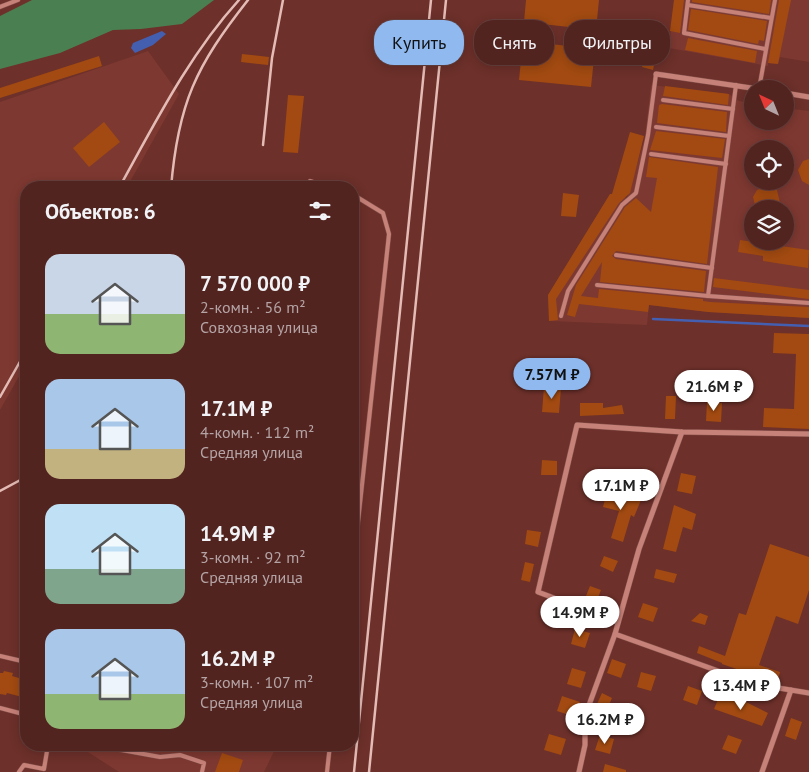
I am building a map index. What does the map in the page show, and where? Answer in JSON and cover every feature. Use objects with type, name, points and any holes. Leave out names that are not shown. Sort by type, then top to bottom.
[{"type":"street","points":[[656,74],[744,86]]},
{"type":"street","points":[[794,94],[809,97]]},
{"type":"street","points":[[618,622],[538,592],[577,425],[682,432],[809,434]]},
{"type":"street","points":[[580,772],[585,745],[585,716],[615,634],[639,549],[682,432]]},
{"type":"street","points":[[615,634],[735,677],[809,693]]},
{"type":"street","points":[[762,772],[791,690]]},
{"type":"lane","points":[[0,7],[18,0]]},
{"type":"lane","points":[[760,80],[775,0]]},
{"type":"lane","points":[[765,49],[684,33],[688,2],[771,18]]},
{"type":"lane","points":[[561,316],[568,291],[622,205],[636,193],[648,135],[656,74]]},
{"type":"lane","points":[[708,296],[736,85]]},
{"type":"lane","points":[[662,100],[733,109]]},
{"type":"lane","points":[[656,127],[729,136]]},
{"type":"lane","points":[[651,154],[726,164]]},
{"type":"lane","points":[[359,199],[383,214],[389,234],[359,513]]},
{"type":"lane","points":[[616,255],[712,268]]},
{"type":"lane","points":[[597,285],[708,296],[809,303]]},
{"type":"lane","points":[[0,656],[20,661]]},
{"type":"lane","points":[[0,708],[20,713]]},
{"type":"lane","points":[[19,772],[24,764],[44,769],[47,751]]},
{"type":"lane","points":[[127,751],[160,757],[180,755],[204,763],[202,772]]},
{"type":"lane","points":[[327,772],[329,751]]},
{"type":"shaded area","points":[[674,0],[809,0],[809,62],[780,57],[778,64],[768,63],[768,66],[670,48]]},
{"type":"shaded area","points":[[148,51],[179,94],[130,181],[20,181],[20,375],[0,410],[0,102]]},
{"type":"shaded area","points":[[651,85],[729,94],[739,101],[744,102],[744,130],[794,130],[794,109],[809,111],[809,318],[708,312],[649,305],[647,325],[549,321],[548,295],[610,194],[627,198],[645,137]]},
{"type":"shaded area","points":[[86,751],[274,751],[264,772],[119,772]]},
{"type":"green space","points":[[32,0],[214,0],[182,24],[113,30],[60,53],[0,69],[0,16]]},
{"type":"water","points":[[162,31],[166,34],[153,45],[135,53],[131,48],[133,43]]},
{"type":"building","points":[[526,0],[599,0],[597,20],[564,20],[564,26],[554,25],[554,20],[524,20]]},
{"type":"building","points":[[674,0],[684,0],[680,33],[670,31]]},
{"type":"building","points":[[692,0],[771,0],[769,14],[692,2]]},
{"type":"building","points":[[779,0],[791,0],[778,64],[768,63]]},
{"type":"building","points":[[691,9],[767,21],[764,41],[759,40],[758,44],[688,30]]},
{"type":"building","points":[[688,38],[757,51],[755,63],[685,50]]},
{"type":"building","points":[[554,44],[564,46],[564,65],[593,65],[591,87],[519,80],[521,65],[554,65]]},
{"type":"building","points":[[242,54],[269,57],[268,65],[241,62]]},
{"type":"building","points":[[99,56],[102,66],[0,98],[0,88]]},
{"type":"building","points":[[642,65],[654,65],[653,70],[642,67]]},
{"type":"building","points":[[665,86],[729,94],[728,105],[663,96]]},
{"type":"building","points":[[288,95],[304,96],[298,153],[283,152]]},
{"type":"building","points":[[659,105],[727,112],[726,132],[657,123]]},
{"type":"building","points":[[104,122],[120,142],[89,167],[73,148]]},
{"type":"building","points":[[656,131],[725,139],[722,158],[650,150]]},
{"type":"building","points":[[630,132],[644,136],[630,193],[619,203],[556,299],[558,320],[549,321],[548,295],[610,194],[612,194]]},
{"type":"building","points":[[649,157],[718,167],[707,264],[616,251],[612,256],[616,259],[706,271],[704,292],[600,282],[602,262],[581,296],[598,298],[599,289],[703,299],[703,301],[710,302],[809,307],[809,318],[708,312],[649,305],[648,312],[579,304],[575,317],[567,315],[576,285],[625,207],[636,198],[651,212],[657,178],[646,177]]},
{"type":"building","points":[[809,159],[809,185],[802,181],[798,170],[803,161]]},
{"type":"building","points":[[757,190],[777,190],[779,200],[754,200],[753,197]]},
{"type":"building","points":[[563,193],[579,195],[576,217],[561,216]]},
{"type":"building","points":[[740,240],[744,241],[744,250],[794,250],[794,248],[809,250],[808,268],[763,261],[763,256],[738,252]]},
{"type":"building","points":[[714,278],[809,290],[809,299],[713,287]]},
{"type":"building","points":[[774,333],[809,334],[809,429],[763,427],[764,408],[794,409],[796,354],[773,353]]},
{"type":"building","points":[[544,387],[561,388],[559,413],[542,412]]},
{"type":"building","points":[[666,396],[676,396],[675,419],[665,419]]},
{"type":"building","points":[[707,402],[722,403],[721,422],[706,421]]},
{"type":"building","points":[[580,403],[603,403],[603,408],[622,405],[624,414],[580,416]]},
{"type":"building","points":[[542,460],[557,461],[557,475],[541,475]]},
{"type":"building","points":[[638,470],[651,474],[647,488],[634,485]]},
{"type":"building","points":[[681,473],[696,476],[692,494],[677,491]]},
{"type":"building","points":[[608,488],[641,500],[634,517],[631,515],[623,542],[611,538],[619,511],[603,507]]},
{"type":"building","points":[[674,505],[696,514],[692,530],[683,527],[676,552],[663,549]]},
{"type":"building","points":[[527,530],[541,532],[538,547],[525,544]]},
{"type":"building","points":[[770,544],[809,557],[809,590],[798,624],[776,616],[759,665],[780,672],[777,683],[722,664],[697,653],[699,646],[725,656],[739,613],[746,615]]},
{"type":"building","points":[[604,556],[618,561],[613,572],[600,566]]},
{"type":"building","points":[[525,562],[534,564],[530,582],[521,580]]},
{"type":"building","points":[[656,569],[677,574],[674,583],[654,578]]},
{"type":"building","points":[[590,586],[601,590],[595,605],[584,601]]},
{"type":"building","points":[[643,603],[658,608],[653,622],[638,617]]},
{"type":"building","points":[[700,613],[708,616],[705,625],[691,621]]},
{"type":"building","points":[[575,629],[590,633],[585,648],[571,644]]},
{"type":"building","points":[[612,659],[626,664],[621,678],[607,673]]},
{"type":"building","points":[[572,668],[586,672],[581,688],[567,684]]},
{"type":"building","points":[[4,671],[13,673],[12,676],[20,678],[20,696],[7,693],[6,695],[0,694],[0,673]]},
{"type":"building","points":[[641,672],[656,676],[651,691],[637,687]]},
{"type":"building","points":[[688,686],[702,691],[697,705],[683,700]]},
{"type":"building","points":[[602,693],[612,698],[603,719],[592,715]]},
{"type":"building","points":[[720,695],[741,704],[742,700],[768,713],[762,726],[714,709]]},
{"type":"building","points":[[562,696],[580,702],[575,717],[557,711]]},
{"type":"building","points":[[791,718],[802,722],[796,740],[785,736]]},
{"type":"building","points":[[549,734],[566,739],[561,755],[544,750]]},
{"type":"building","points":[[600,735],[614,739],[610,754],[595,750]]},
{"type":"building","points":[[728,735],[742,740],[736,754],[722,749]]},
{"type":"building","points":[[222,753],[243,760],[239,772],[215,772]]},
{"type":"building","points":[[605,764],[626,770],[626,772],[603,772]]},
{"type":"waterway","points":[[653,319],[809,326]]},
{"type":"railway","points":[[123,181],[174,90],[204,43],[239,0]]},
{"type":"railway","points":[[172,181],[179,132],[193,87],[215,45],[248,0]]},
{"type":"railway","points":[[263,145],[272,58],[283,0]]},
{"type":"railway","points":[[359,722],[431,0]]},
{"type":"railway","points":[[369,772],[446,0]]},
{"type":"railway","points":[[0,397],[20,362]]},
{"type":"railway","points":[[0,491],[20,480]]},
{"type":"railway","points":[[354,772],[356,751]]}]
